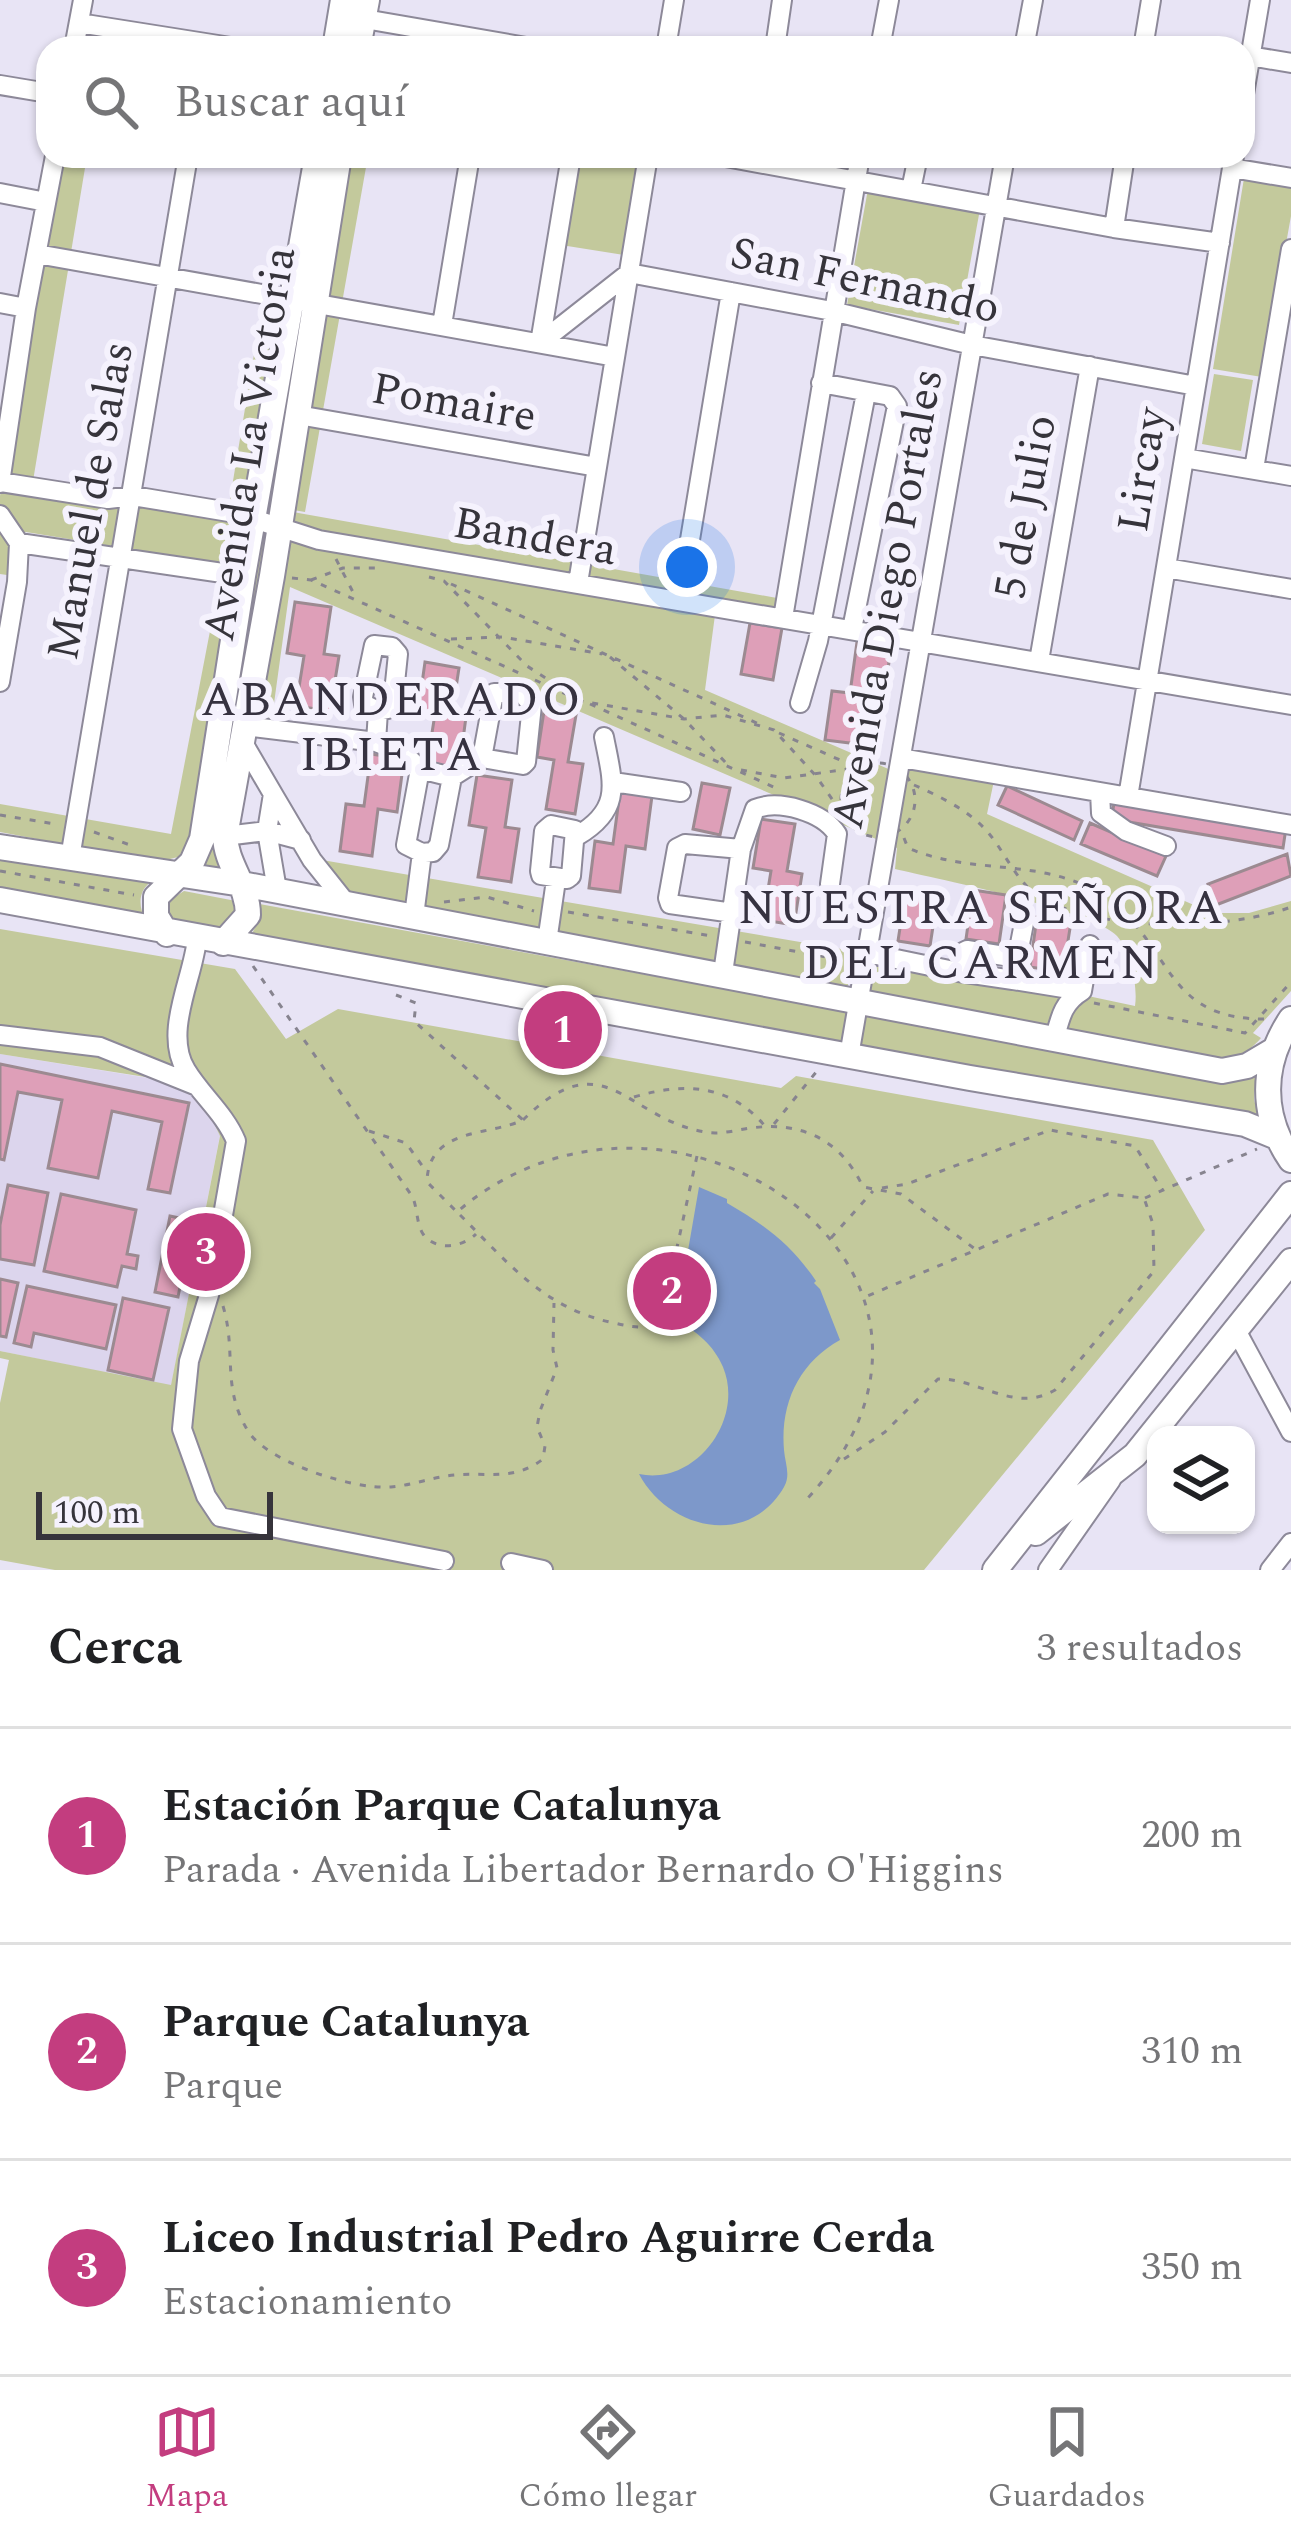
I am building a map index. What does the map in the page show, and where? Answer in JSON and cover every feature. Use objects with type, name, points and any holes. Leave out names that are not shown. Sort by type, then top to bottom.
[{"type":"main road","points":[[341,36],[354,8]]},
{"type":"main road","name":"Avenida La Victoria","points":[[242,884],[230,862],[225,836],[298,415],[316,168]]},
{"type":"main road","name":"Avenida La Victoria","points":[[178,873],[196,857],[202,839],[254,516],[336,168]]},
{"type":"main road","points":[[0,847],[142,866],[347,904],[415,906],[547,942],[1222,1071],[1246,1066],[1274,1050]]},
{"type":"main road","points":[[167,934],[156,916],[156,898],[178,873]]},
{"type":"main road","points":[[231,944],[248,915],[242,884]]},
{"type":"main road","points":[[0,900],[167,934],[1245,1124],[1291,1160]]},
{"type":"main road","points":[[1268,1143],[1268,1103],[1282,1019]]},
{"type":"main road","points":[[1002,1568],[1291,1193]]},
{"type":"main road","points":[[1002,1568],[1151,1438],[1291,1261]]},
{"type":"main road","points":[[1206,1303],[1237,1332]]},
{"type":"street","points":[[76,36],[83,0]]},
{"type":"street","points":[[668,36],[674,0]]},
{"type":"street","points":[[777,36],[782,0]]},
{"type":"street","points":[[882,36],[889,0]]},
{"type":"street","points":[[1026,36],[1033,0]]},
{"type":"street","points":[[1145,36],[1151,0]]},
{"type":"street","points":[[1254,36],[1260,0]]},
{"type":"street","points":[[354,8],[458,36]]},
{"type":"street","points":[[79,23],[154,36]]},
{"type":"street","points":[[1255,57],[1291,63]]},
{"type":"street","points":[[0,85],[36,91]]},
{"type":"street","points":[[0,482],[5,409],[53,168]]},
{"type":"street","name":"Manuel de Salas","points":[[70,858],[186,168]]},
{"type":"street","points":[[442,325],[468,168]]},
{"type":"street","points":[[540,343],[569,168]]},
{"type":"street","points":[[578,584],[646,168]]},
{"type":"street","points":[[801,168],[1114,228],[1220,243]]},
{"type":"street","points":[[783,618],[857,168]]},
{"type":"street","points":[[911,190],[916,168]]},
{"type":"street","name":"Avenida Diego Portales","points":[[840,1055],[866,958],[1003,168]]},
{"type":"street","points":[[1114,228],[1124,168]]},
{"type":"street","name":"Lircay","points":[[1128,797],[1232,168]]},
{"type":"street","points":[[1255,168],[1291,178]]},
{"type":"street","points":[[0,194],[46,202]]},
{"type":"street","points":[[1255,469],[1291,249]]},
{"type":"street","points":[[37,254],[615,357]]},
{"type":"street","points":[[540,343],[629,274]]},
{"type":"street","name":"San Fernando","points":[[629,274],[1196,386]]},
{"type":"street","points":[[680,600],[731,292]]},
{"type":"street","points":[[0,303],[26,308]]},
{"type":"street","name":"5 de Julio","points":[[1039,661],[1090,366]]},
{"type":"street","points":[[820,383],[890,396],[897,406],[852,629]]},
{"type":"street","points":[[800,704],[821,624],[866,393]]},
{"type":"street","name":"Pomaire","points":[[298,415],[597,467]]},
{"type":"street","points":[[1184,458],[1291,476]]},
{"type":"street","name":"Bandera","points":[[0,482],[108,499],[134,496],[254,516],[319,540],[1291,705]]},
{"type":"street","points":[[0,515],[19,543],[243,576]]},
{"type":"street","points":[[0,682],[9,581],[19,543]]},
{"type":"street","points":[[1166,568],[1291,590]]},
{"type":"street","points":[[376,742],[378,711]]},
{"type":"street","points":[[243,733],[376,742],[402,752],[420,769],[452,776],[482,758]]},
{"type":"street","points":[[243,733],[273,794],[327,881],[347,904]]},
{"type":"street","points":[[577,836],[608,810],[613,782],[604,737]]},
{"type":"street","points":[[901,758],[1291,825]]},
{"type":"street","points":[[420,769],[406,845],[422,853],[433,852],[439,845],[452,776]]},
{"type":"street","points":[[613,782],[681,791]]},
{"type":"street","points":[[1100,792],[1101,813],[1126,832],[1166,846]]},
{"type":"street","points":[[273,794],[267,832],[277,890]]},
{"type":"street","points":[[723,974],[741,849],[755,808],[774,804],[817,816],[837,834],[830,884]]},
{"type":"street","points":[[551,825],[572,829],[577,836],[572,876],[556,880],[540,871],[544,831],[551,825]]},
{"type":"street","points":[[225,836],[267,832],[301,840]]},
{"type":"street","points":[[733,913],[676,906],[668,898],[677,848],[685,844],[741,849]]},
{"type":"street","points":[[415,906],[422,853]]},
{"type":"street","points":[[547,942],[556,880]]},
{"type":"street","points":[[1013,980],[1024,923]]},
{"type":"street","points":[[197,938],[178,1033],[182,1064],[236,1141],[209,1295],[189,1360],[182,1429],[206,1496],[220,1517],[443,1561]]},
{"type":"street","points":[[1054,1040],[1061,1013],[1075,995],[1090,945]]},
{"type":"street","points":[[959,972],[967,950],[1017,958]]},
{"type":"street","points":[[866,958],[1013,980],[1075,995]]},
{"type":"street","points":[[0,1035],[100,1047],[197,1085]]},
{"type":"street","points":[[1237,1332],[1291,1432]]},
{"type":"street","points":[[1048,1570],[1117,1472]]},
{"type":"street","points":[[1270,1570],[1291,1543]]},
{"type":"street","points":[[511,1563],[543,1570]]},
{"type":"path","points":[[319,540],[344,568],[357,601]]},
{"type":"path","points":[[310,580],[344,568],[393,568]]},
{"type":"path","points":[[427,575],[444,581],[857,768],[784,778],[732,768],[607,655],[502,637],[444,640]]},
{"type":"path","points":[[272,576],[310,580],[789,793]]},
{"type":"path","points":[[444,581],[527,666],[581,700],[683,719],[723,715],[774,730],[816,776],[845,819],[826,810]]},
{"type":"path","points":[[913,785],[947,800],[984,827],[1033,893],[1074,913],[1134,923],[1258,920],[1291,907]]},
{"type":"path","points":[[901,830],[908,848],[930,858],[1066,875],[1108,900],[1134,923],[1197,1004],[1235,1020],[1282,1019]]},
{"type":"path","points":[[0,871],[140,895],[142,866]]},
{"type":"path","points":[[415,906],[487,897],[533,911],[577,912],[866,958]]},
{"type":"path","points":[[231,944],[416,1204],[420,1228],[429,1240],[456,1245],[478,1232]]},
{"type":"path","points":[[1075,995],[1245,1033],[1291,982]]},
{"type":"path","points":[[396,995],[416,1003],[414,1021],[523,1120]]},
{"type":"path","points":[[773,1125],[840,1055]]},
{"type":"path","points":[[427,1173],[441,1149],[456,1137],[523,1120],[573,1085],[604,1086],[704,1132],[773,1125],[807,1130],[835,1148],[863,1187],[901,1194],[976,1250]]},
{"type":"path","points":[[632,1097],[676,1087],[706,1088],[743,1104],[765,1126]]},
{"type":"path","points":[[830,1239],[875,1190],[907,1184],[1055,1130],[1135,1146],[1162,1190]]},
{"type":"path","points":[[367,1131],[406,1143],[427,1173],[429,1188],[554,1303],[591,1318],[644,1329],[660,1325],[697,1156]]},
{"type":"path","points":[[863,1298],[1108,1194],[1144,1198],[1268,1143]]},
{"type":"path","points":[[457,1212],[500,1180],[570,1154],[628,1147],[697,1156],[774,1188],[830,1239],[863,1298],[872,1337],[861,1415],[839,1461],[807,1498]]},
{"type":"path","points":[[839,1461],[885,1432],[938,1379],[1019,1399],[1055,1390],[1154,1271],[1153,1224],[1144,1198]]},
{"type":"path","points":[[209,1295],[220,1298],[225,1311],[230,1394],[252,1438],[309,1469],[385,1487],[460,1474],[516,1475],[543,1459],[545,1446],[537,1427],[557,1368],[554,1303]]},
{"type":"shaded area","points":[[0,1054],[197,1086],[220,1135],[171,1386],[0,1351]]},
{"type":"green space","points":[[53,168],[85,168],[32,487],[250,507],[240,567],[26,532],[15,537],[7,575],[0,574],[0,496]]},
{"type":"green space","points":[[315,168],[366,168],[305,512],[230,499],[264,294],[292,298]]},
{"type":"green space","points":[[573,168],[638,168],[624,255],[561,245]]},
{"type":"green space","points":[[1245,172],[1291,182],[1291,216],[1262,377],[1213,369]]},
{"type":"green space","points":[[868,189],[980,209],[959,325],[847,305]]},
{"type":"green space","points":[[1214,374],[1253,380],[1241,451],[1202,444]]},
{"type":"green space","points":[[259,506],[777,598],[777,610],[717,600],[705,690],[907,777],[912,759],[996,771],[987,814],[1212,913],[1249,913],[1291,901],[1291,991],[1253,1033],[1261,1038],[1256,1043],[1219,1060],[868,996],[875,951],[1135,1006],[1136,998],[1126,951],[1103,926],[1012,896],[895,869],[897,848],[290,587],[272,718],[241,713],[224,870],[190,866],[188,845],[178,857],[158,862],[0,832],[0,804],[171,834],[220,579],[245,582]]},
{"type":"green space","points":[[0,855],[151,882],[141,900],[146,920],[0,895]]},
{"type":"green space","points":[[322,860],[853,951],[847,991],[342,893]]},
{"type":"green space","points":[[184,891],[236,901],[240,905],[229,931],[174,924],[167,918],[165,903]]},
{"type":"green space","points":[[254,903],[1223,1080],[1236,1081],[1256,1072],[1254,1099],[1259,1120],[249,939],[256,926]]},
{"type":"green space","points":[[0,929],[235,969],[286,1039],[338,1009],[781,1088],[796,1076],[1153,1140],[1205,1230],[924,1570],[55,1570],[0,1560],[0,1403],[9,1360],[0,1358],[0,1351],[171,1385],[220,1136],[196,1085],[0,1054]]},
{"type":"water","points":[[699,1187],[727,1199],[797,1256],[816,1281],[840,1340],[813,1360],[789,1401],[784,1487],[769,1506],[730,1525],[688,1519],[652,1493],[639,1474],[679,1470],[696,1459],[721,1427],[727,1408],[728,1387],[719,1359],[704,1339],[676,1320]]},
{"type":"building","points":[[295,602],[331,607],[324,654],[339,656],[330,711],[296,706],[304,656],[287,653]]},
{"type":"building","points":[[750,623],[782,628],[773,680],[741,674]]},
{"type":"building","points":[[857,642],[891,646],[884,701],[864,698],[858,744],[825,740],[832,691],[850,693]]},
{"type":"building","points":[[425,662],[459,668],[452,714],[466,717],[459,769],[427,764],[435,714],[418,712]]},
{"type":"building","points":[[544,711],[576,715],[568,762],[583,764],[575,814],[546,809],[554,760],[537,757]]},
{"type":"building","points":[[371,754],[404,759],[397,812],[378,809],[372,856],[340,851],[346,804],[364,806]]},
{"type":"building","points":[[477,775],[512,780],[505,827],[519,829],[511,882],[478,877],[486,828],[469,825]]},
{"type":"building","points":[[702,783],[730,788],[720,835],[693,829]]},
{"type":"building","points":[[1007,786],[1082,821],[1074,840],[998,805]]},
{"type":"building","points":[[620,792],[652,796],[645,849],[626,846],[620,892],[589,888],[595,841],[613,844]]},
{"type":"building","points":[[1115,799],[1286,828],[1283,848],[1111,819]]},
{"type":"building","points":[[761,819],[795,824],[787,871],[802,874],[794,925],[763,920],[771,871],[753,868]]},
{"type":"building","points":[[1090,823],[1166,856],[1157,876],[1081,844]]},
{"type":"building","points":[[1287,854],[1291,876],[1216,905],[1208,884]]},
{"type":"building","points":[[906,889],[938,894],[930,946],[898,941]]},
{"type":"building","points":[[973,890],[1006,895],[999,944],[966,939]]},
{"type":"building","points":[[1037,917],[1071,922],[1063,972],[1030,967]]},
{"type":"building","points":[[0,1064],[189,1103],[170,1193],[148,1189],[162,1122],[112,1111],[98,1178],[48,1168],[62,1100],[18,1092],[4,1160],[0,1159]]},
{"type":"building","points":[[8,1185],[48,1193],[34,1265],[0,1259],[0,1225]]},
{"type":"building","points":[[61,1194],[136,1210],[127,1254],[138,1256],[136,1269],[122,1266],[117,1287],[44,1271]]},
{"type":"building","points":[[170,1216],[193,1221],[178,1297],[155,1292]]},
{"type":"building","points":[[0,1279],[18,1283],[6,1337],[0,1336]]},
{"type":"building","points":[[27,1286],[116,1305],[106,1349],[34,1333],[31,1347],[14,1343]]},
{"type":"building","points":[[123,1298],[169,1308],[153,1380],[108,1370]]},
{"type":"place","name":"Estación Parque Catalunya","points":[[563,1030]]},
{"type":"place","name":"Liceo Industrial Pedro Aguirre Cerda","points":[[206,1252]]},
{"type":"place","name":"Parque Catalunya","points":[[672,1291]]},
{"type":"district","name":"ABANDERADO IBIETA","points":[[392,728]]},
{"type":"district","name":"NUESTRA SEÑORA DEL CARMEN","points":[[982,936]]}]
